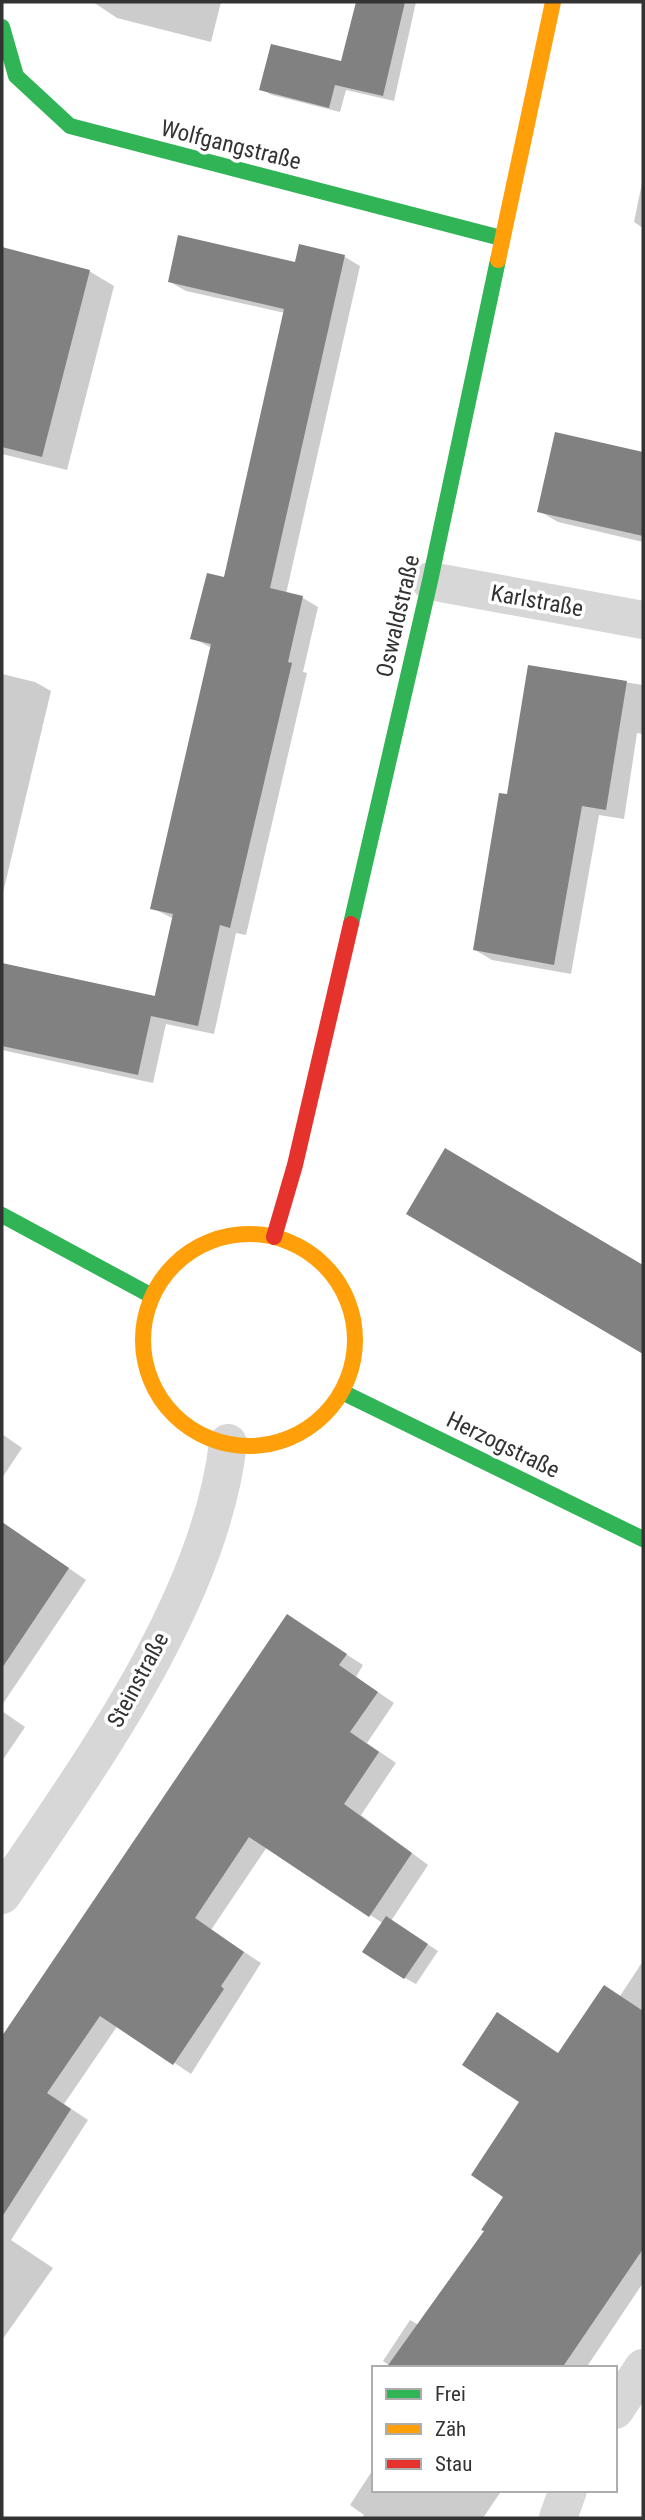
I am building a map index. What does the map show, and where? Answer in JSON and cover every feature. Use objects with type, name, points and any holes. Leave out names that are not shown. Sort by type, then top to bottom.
[{"type":"street","name":"Oswaldstraße","points":[[274,1237],[295,1165],[430,581],[553,2]]},
{"type":"street","name":"Wolfgangstraße","points":[[2,27],[16,76],[70,127],[501,238]]},
{"type":"street","name":"Karlstraße","points":[[430,581],[643,620]]},
{"type":"street","points":[[2,1215],[152,1296]]},
{"type":"street","points":[[262,1234],[274,1237],[294,1243],[322,1262],[345,1291],[356,1326],[354,1364],[342,1392],[315,1425],[282,1442],[245,1447],[209,1439],[178,1419],[157,1393],[144,1362],[142,1328],[152,1296],[170,1268],[197,1247],[228,1235],[262,1234]]},
{"type":"street","name":"Herzogstraße","points":[[342,1392],[643,1539]]},
{"type":"street","name":"Steinstraße","points":[[2,1895],[99,1751],[151,1660],[201,1553],[225,1465],[228,1443]]},
{"type":"street","points":[[617,2407],[643,2368]]},
{"type":"street","points":[[558,2518],[567,2492]]},
{"type":"building","points":[[356,2],[405,2],[383,96],[335,85],[329,108],[259,90],[271,44],[341,61]]},
{"type":"building","points":[[178,235],[295,262],[299,244],[345,255],[270,588],[303,596],[288,662],[292,663],[230,928],[220,925],[198,1026],[151,1016],[138,1075],[2,1046],[2,963],[155,996],[173,914],[150,909],[211,644],[190,639],[207,573],[224,577],[284,309],[168,282]]},
{"type":"building","points":[[2,247],[90,270],[42,457],[2,447]]},
{"type":"building","points":[[555,432],[643,452],[643,536],[537,512]]},
{"type":"building","points":[[528,665],[627,681],[606,810],[582,806],[554,965],[473,950],[499,793],[507,794]]},
{"type":"building","points":[[445,1148],[643,1265],[643,1354],[406,1214]]},
{"type":"building","points":[[2,1522],[69,1568],[2,1668]]},
{"type":"building","points":[[287,1614],[347,1654],[339,1665],[378,1692],[350,1732],[379,1752],[344,1804],[412,1853],[369,1917],[249,1837],[195,1918],[244,1952],[221,1986],[224,1989],[173,2065],[100,2016],[47,2093],[71,2109],[2,2217],[2,2036]]},
{"type":"building","points":[[386,1916],[428,1944],[404,1979],[362,1952]]},
{"type":"building","points":[[604,1985],[643,2011],[643,2249],[563,2366],[387,2366],[484,2231],[481,2230],[503,2197],[471,2175],[519,2102],[462,2065],[497,2012],[558,2053]]},
{"type":"traffic: fast","points":[[2,27],[16,76],[70,126],[501,238]]},
{"type":"traffic: fast","points":[[351,924],[430,581],[498,260]]},
{"type":"traffic: fast","points":[[2,1215],[152,1296]]},
{"type":"traffic: fast","points":[[342,1392],[643,1539]]},
{"type":"traffic: slow","points":[[498,260],[553,2]]},
{"type":"traffic: slow","points":[[249,1234],[290,1242],[324,1265],[347,1299],[355,1340],[347,1381],[324,1415],[290,1438],[249,1446],[208,1438],[174,1415],[151,1381],[143,1340],[151,1299],[174,1265],[208,1242],[249,1234]]},
{"type":"traffic: jam","points":[[274,1237],[295,1165],[351,924]]}]
